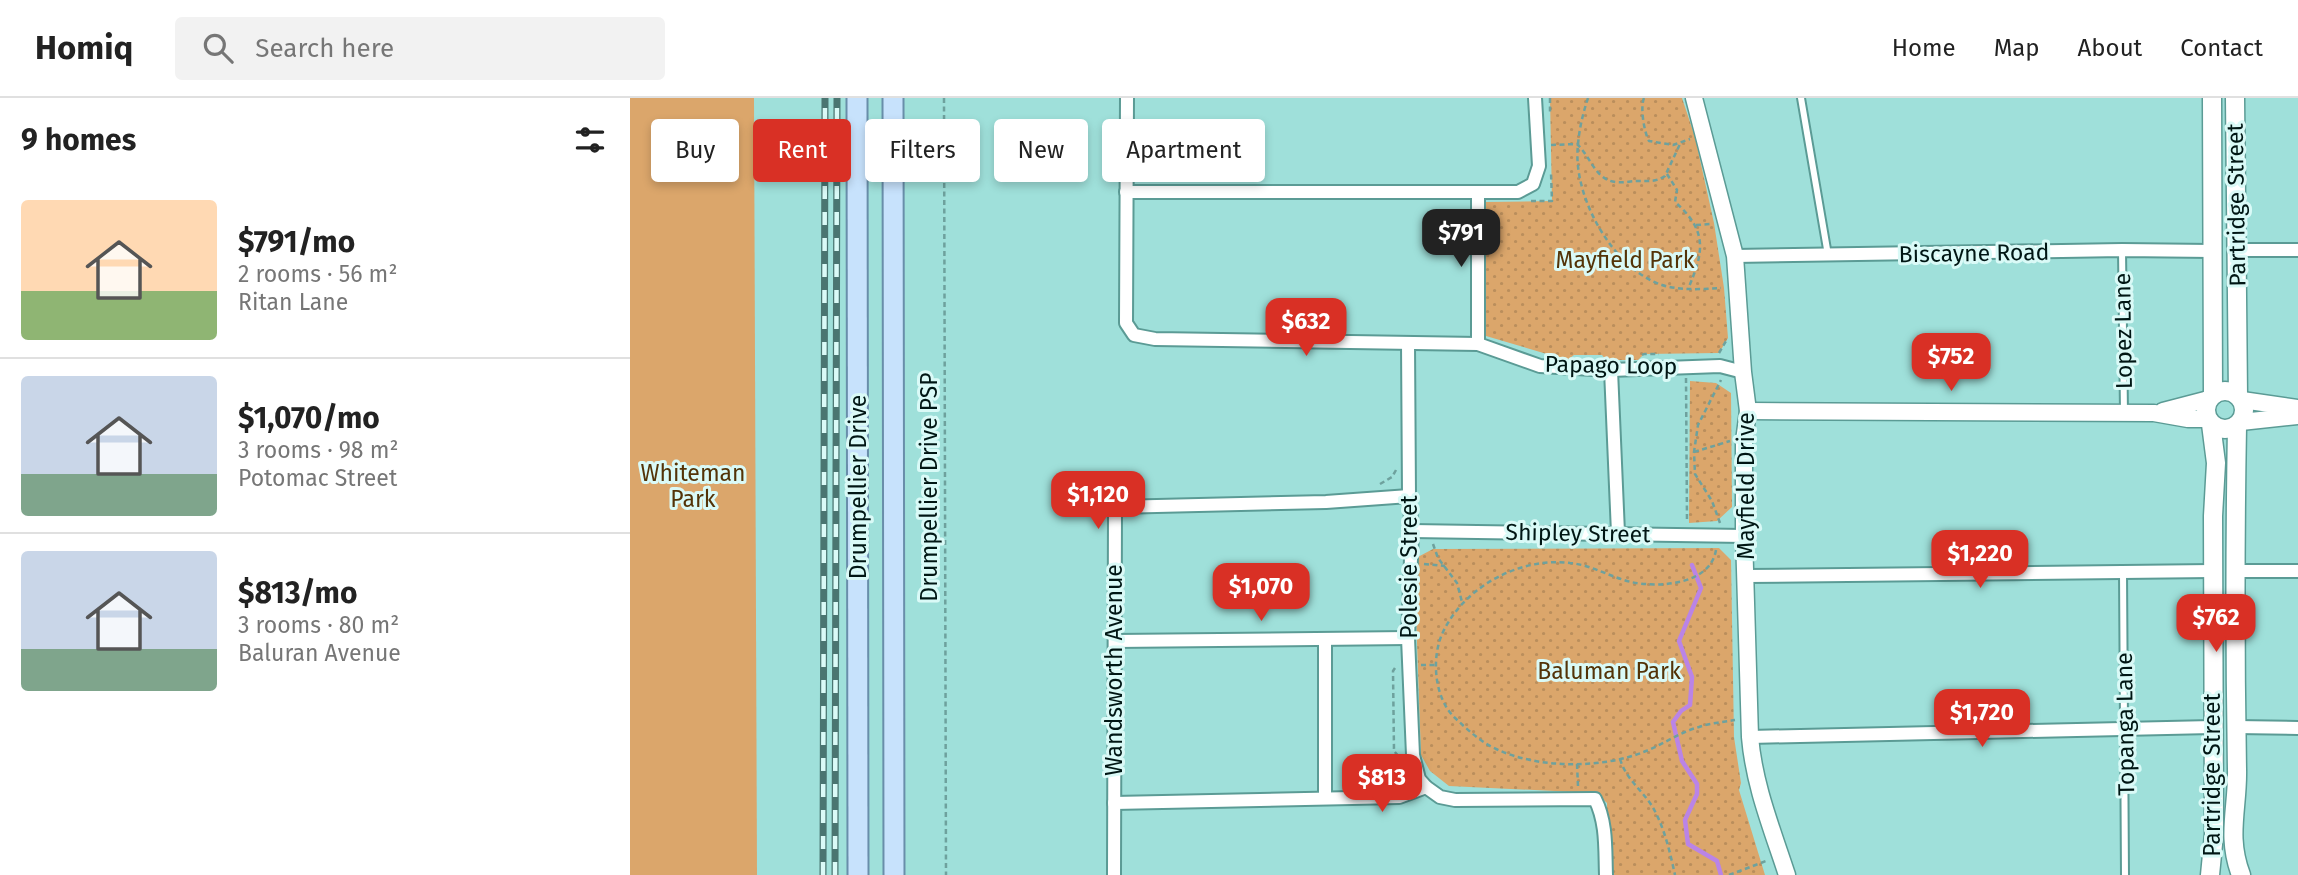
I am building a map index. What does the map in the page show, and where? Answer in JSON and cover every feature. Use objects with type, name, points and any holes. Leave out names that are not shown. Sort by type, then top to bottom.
[{"type":"main road","name":"Drumpellier Drive","points":[[857,98],[858,875]]},
{"type":"main road","name":"Drumpellier Drive","points":[[893,98],[894,875]]},
{"type":"main road","name":"Partridge Street","points":[[2211,397],[2212,98]]},
{"type":"main road","name":"Partridge Street","points":[[2235,98],[2240,398]]},
{"type":"main road","points":[[2223,391],[2240,398],[2245,411],[2239,424],[2227,430],[2210,422],[2206,409],[2211,397],[2223,391]]},
{"type":"main road","name":"Partridge Street","points":[[2210,422],[2216,463],[2213,516],[2214,834],[2210,875]]},
{"type":"main road","name":"Partridge Street","points":[[2239,424],[2234,571],[2237,790],[2232,817],[2232,839],[2239,875]]},
{"type":"main road","points":[[2216,875],[2239,875]]},
{"type":"street","name":"Papago Loop","points":[[1127,98],[1126,323],[1134,335],[1155,339],[1478,344],[1540,366],[1612,370],[1720,366],[1743,372]]},
{"type":"street","points":[[1126,191],[1518,192],[1533,184],[1539,166],[1535,98]]},
{"type":"street","name":"Mayfield Drive","points":[[1693,98],[1735,256],[1748,411],[1744,441],[1744,536],[1750,737],[1758,787],[1787,875]]},
{"type":"street","points":[[1478,193],[1478,344]]},
{"type":"street","points":[[2237,250],[2298,250]]},
{"type":"street","name":"Biscayne Road","points":[[1735,256],[2213,251]]},
{"type":"street","name":"Polesie Street","points":[[1408,343],[1409,496],[1412,531],[1408,638],[1412,755],[1419,779],[1426,787]]},
{"type":"street","points":[[1612,370],[1618,533]]},
{"type":"street","points":[[1748,411],[2154,412],[2187,406],[2211,397]]},
{"type":"street","points":[[2240,398],[2298,408]]},
{"type":"street","points":[[2154,412],[2210,422]]},
{"type":"street","points":[[2239,424],[2298,416]]},
{"type":"street","name":"Wandsworth Avenue","points":[[1114,875],[1115,507],[1326,502],[1409,496]]},
{"type":"street","name":"Shipley Street","points":[[1412,531],[1744,536]]},
{"type":"street","points":[[1746,576],[2213,571]]},
{"type":"street","points":[[2234,571],[2298,571]]},
{"type":"street","points":[[1115,641],[1408,638]]},
{"type":"street","points":[[1325,639],[1325,798]]},
{"type":"street","points":[[1750,737],[2213,727]]},
{"type":"street","points":[[2236,727],[2298,728]]},
{"type":"street","points":[[1114,803],[1399,797],[1426,787],[1440,797],[1455,800],[1595,799],[1602,813],[1606,875]]},
{"type":"lane","points":[[1801,98],[1828,255]]},
{"type":"lane","name":"Lopez Lane","points":[[2122,250],[2124,412]]},
{"type":"lane","name":"Topanga Lane","points":[[2123,572],[2125,875]]},
{"type":"path","name":"Drumpellier Drive PSP","points":[[944,98],[946,875]]},
{"type":"path","points":[[1550,98],[1551,122]]},
{"type":"path","points":[[1588,98],[1577,144],[1579,175],[1585,197],[1613,249],[1633,270],[1665,286],[1688,289],[1724,288],[1723,280]]},
{"type":"path","points":[[1644,98],[1640,107],[1647,138],[1652,142],[1680,144],[1695,137]]},
{"type":"path","points":[[1551,145],[1577,144]]},
{"type":"path","points":[[1577,144],[1599,174],[1609,181],[1651,182],[1667,173],[1680,144]]},
{"type":"path","points":[[1525,201],[1552,201],[1551,168]]},
{"type":"path","points":[[1667,173],[1677,190],[1675,202],[1696,225],[1701,257],[1688,289]]},
{"type":"path","points":[[1696,225],[1714,223]]},
{"type":"path","points":[[1708,353],[1719,353],[1728,338]]},
{"type":"path","points":[[1639,360],[1644,354],[1658,354]]},
{"type":"path","points":[[1686,376],[1687,523],[1698,523]]},
{"type":"path","points":[[1720,524],[1712,501],[1695,474],[1694,452],[1698,425],[1719,377],[1725,380]]},
{"type":"path","points":[[1694,452],[1726,441],[1744,441]]},
{"type":"path","points":[[1371,487],[1392,477],[1398,466]]},
{"type":"path","points":[[1105,503],[1110,493],[1142,492]]},
{"type":"path","points":[[1709,524],[1720,524],[1728,517]]},
{"type":"path","points":[[1433,531],[1435,553],[1457,583],[1462,603]]},
{"type":"path","points":[[1717,543],[1712,563],[1702,573],[1672,582],[1629,581],[1582,565],[1558,562],[1516,570],[1491,581],[1462,603],[1443,633],[1436,665],[1444,704],[1449,712],[1474,736],[1497,750],[1521,758],[1577,764],[1602,763],[1645,752],[1699,726],[1738,720]]},
{"type":"path","points":[[1423,564],[1445,566]]},
{"type":"path","points":[[1398,665],[1393,671],[1394,751],[1402,765]]},
{"type":"path","points":[[1414,665],[1436,665]]},
{"type":"path","points":[[1620,759],[1629,778],[1655,812],[1663,830],[1675,875]]},
{"type":"path","points":[[1577,764],[1578,789]]},
{"type":"path","points":[[1729,875],[1766,861]]},
{"type":"green space","name":"Whiteman Park","points":[[630,98],[754,98],[757,875],[630,875]]},
{"type":"green space","name":"Mayfield Park","points":[[1550,98],[1682,98],[1695,137],[1714,223],[1724,288],[1728,338],[1719,353],[1644,354],[1638,360],[1606,360],[1602,355],[1574,355],[1567,360],[1486,336],[1486,202],[1552,201]]},
{"type":"green space","points":[[1690,381],[1716,383],[1731,393],[1732,507],[1717,521],[1689,523]]},
{"type":"green space","name":"Baluman Park","points":[[1719,548],[1731,560],[1734,737],[1741,783],[1739,790],[1765,875],[1608,875],[1607,803],[1596,793],[1449,786],[1430,771],[1421,755],[1414,559],[1433,549]]},
{"type":"waterway","points":[[1692,565],[1701,588],[1679,641],[1692,677],[1690,705],[1681,711],[1673,722],[1682,761],[1697,784],[1697,794],[1685,820],[1688,844],[1717,861],[1721,875]]},
{"type":"railway","points":[[823,875],[825,98]]},
{"type":"railway","points":[[835,875],[837,98]]}]
